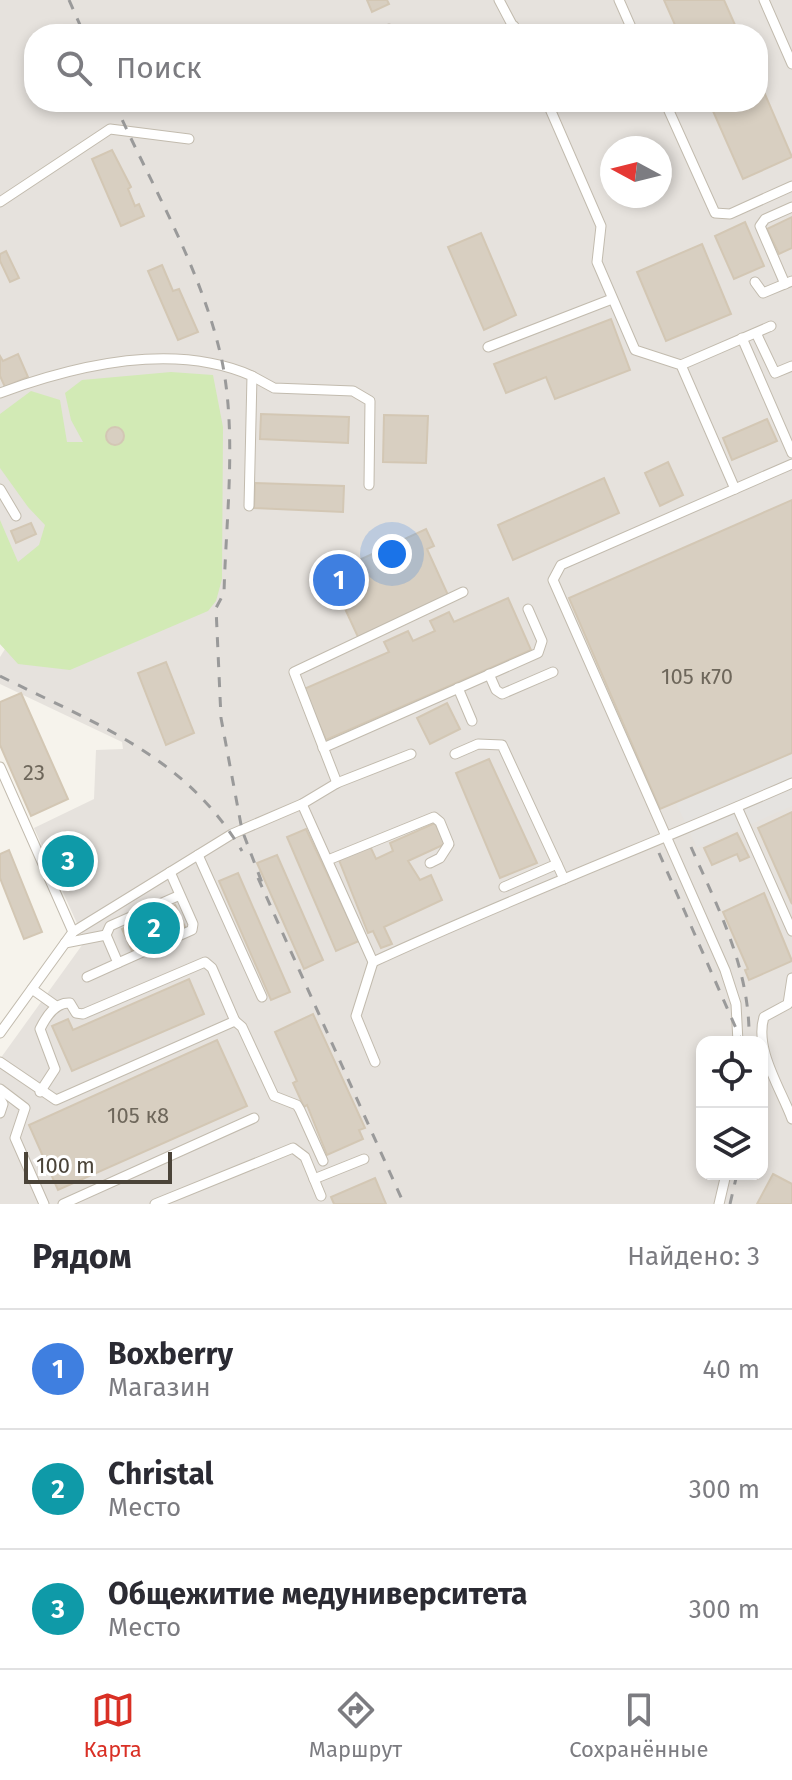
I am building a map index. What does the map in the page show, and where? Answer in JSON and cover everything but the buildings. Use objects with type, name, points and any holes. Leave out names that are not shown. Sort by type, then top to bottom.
[{"type":"street","points":[[499,0],[513,24]]},
{"type":"street","points":[[619,0],[630,24]]},
{"type":"street","points":[[764,0],[792,64]]},
{"type":"street","points":[[551,112],[601,226],[597,262],[635,350],[681,365],[771,326]]},
{"type":"street","points":[[670,112],[715,213],[730,214],[792,186]]},
{"type":"street","points":[[0,202],[110,129],[189,139]]},
{"type":"street","points":[[755,282],[763,293],[788,283],[760,226],[765,219],[792,207]]},
{"type":"street","points":[[488,347],[612,299]]},
{"type":"street","points":[[756,333],[775,373],[792,366]]},
{"type":"street","points":[[742,338],[792,453]]},
{"type":"street","points":[[0,393],[52,373],[154,360],[222,363],[274,388],[353,391],[370,401],[369,485]]},
{"type":"street","points":[[681,365],[735,489]]},
{"type":"street","points":[[249,506],[252,376]]},
{"type":"street","points":[[738,1036],[734,991],[553,580],[561,565],[792,464]]},
{"type":"street","points":[[0,489],[16,516]]},
{"type":"street","points":[[337,783],[293,675],[296,669],[463,592]]},
{"type":"street","points":[[323,748],[541,650],[542,641],[528,609]]},
{"type":"street","points":[[489,674],[496,690],[502,694],[553,672]]},
{"type":"street","points":[[458,688],[472,721]]},
{"type":"street","points":[[455,754],[478,744],[502,745],[564,879]]},
{"type":"street","points":[[0,1033],[73,932],[232,834],[302,804],[337,783],[411,754]]},
{"type":"street","points":[[0,767],[73,932]]},
{"type":"street","points":[[373,962],[477,914],[792,783]]},
{"type":"street","points":[[302,804],[373,962],[356,1016],[375,1062]]},
{"type":"street","points":[[737,807],[792,931]]},
{"type":"street","points":[[328,860],[434,817],[440,822],[449,844],[440,858],[430,863]]},
{"type":"street","points":[[198,855],[262,997]]},
{"type":"street","points":[[504,887],[557,864]]},
{"type":"street","points":[[87,977],[192,930],[170,872]]},
{"type":"street","points":[[118,963],[106,935],[110,926],[180,895]]},
{"type":"street","points":[[65,943],[106,935]]},
{"type":"street","points":[[40,1092],[55,1069],[40,1029],[56,1006],[70,1003],[76,1013],[83,1014],[205,962],[212,968],[235,1021],[242,1027],[274,1096],[297,1105],[323,1161]]},
{"type":"street","points":[[792,978],[788,1004],[764,1017],[762,1026],[766,1055],[792,1119]]},
{"type":"street","points":[[32,989],[56,1006]]},
{"type":"street","points":[[0,1062],[56,1100],[235,1021]]},
{"type":"street","points":[[0,1089],[25,1108],[15,1138],[44,1204]]},
{"type":"street","points":[[0,1099],[0,1113]]},
{"type":"street","points":[[63,1204],[254,1118]]},
{"type":"street","points":[[155,1204],[285,1150],[300,1150],[321,1196]]},
{"type":"street","points":[[314,1179],[364,1159]]},
{"type":"street","points":[[719,1204],[725,1180]]},
{"type":"shaded area","points":[[0,0],[792,0],[792,1204],[0,1204],[0,1059],[85,941],[34,828],[94,799],[96,750],[123,749],[122,742],[0,684],[0,657],[5,649],[0,644]]},
{"type":"shaded area","points":[[792,754],[792,806],[697,848],[676,803]]},
{"type":"green space","points":[[171,372],[213,375],[223,427],[222,579],[216,601],[208,611],[70,670],[18,664],[0,644],[0,520],[18,562],[39,545],[45,525],[0,468],[0,414],[31,391],[60,400],[67,442],[83,442],[71,420],[65,393],[82,380]]},
{"type":"railway","points":[[69,0],[80,24]]},
{"type":"railway","points":[[119,112],[189,261],[222,361],[230,447],[224,593],[216,608],[221,718],[242,830],[264,888]]},
{"type":"railway","points":[[0,676],[103,727],[165,766],[194,790],[242,851]]},
{"type":"railway","points":[[691,847],[739,966],[745,990],[749,1036]]},
{"type":"railway","points":[[659,853],[739,1036]]},
{"type":"railway","points":[[258,878],[404,1204]]},
{"type":"railway","points":[[730,1204],[736,1180]]},
{"type":"place","name":"Boxberry","points":[[339,580]]},
{"type":"place","name":"Общежитие медуниверситета","points":[[68,861]]},
{"type":"place","name":"Christal","points":[[154,928]]}]
